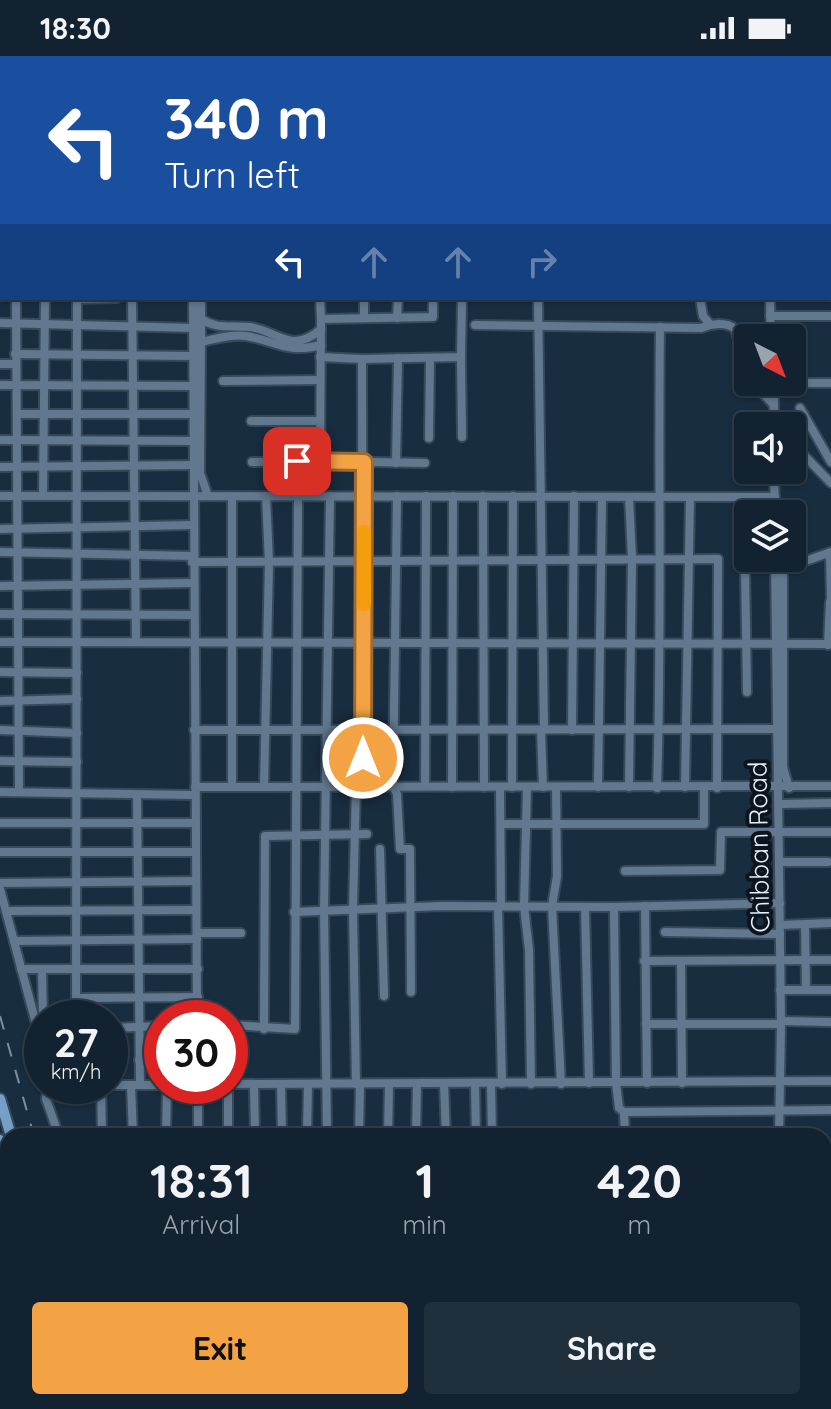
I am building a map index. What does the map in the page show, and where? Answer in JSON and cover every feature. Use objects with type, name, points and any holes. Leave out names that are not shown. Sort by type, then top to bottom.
[{"type":"main road","points":[[0,1099],[9,1128]]},
{"type":"street","points":[[16,300],[19,792]]},
{"type":"street","points":[[43,496],[45,300]]},
{"type":"street","points":[[77,300],[77,794],[74,852],[77,998],[198,997]]},
{"type":"street","points":[[132,300],[136,641]]},
{"type":"street","points":[[193,300],[196,496]]},
{"type":"street","points":[[198,1000],[192,525],[200,473],[201,300]]},
{"type":"street","points":[[320,300],[320,461]]},
{"type":"street","points":[[364,300],[364,318]]},
{"type":"street","points":[[397,318],[398,300]]},
{"type":"street","points":[[201,319],[215,328],[253,327],[271,337],[298,342],[311,338],[321,324],[364,318],[433,317],[433,300]]},
{"type":"street","points":[[462,300],[462,437]]},
{"type":"street","points":[[538,300],[543,787]]},
{"type":"street","points":[[700,300],[703,316],[709,323],[733,327],[734,330]]},
{"type":"street","points":[[770,300],[770,324]]},
{"type":"street","points":[[770,316],[831,316]]},
{"type":"street","points":[[0,323],[193,328]]},
{"type":"street","points":[[475,325],[701,328],[709,323]]},
{"type":"street","points":[[657,788],[662,559],[658,497],[660,327]]},
{"type":"street","points":[[201,342],[231,335],[246,336],[286,350],[321,345]]},
{"type":"street","points":[[0,364],[45,356],[193,356]]},
{"type":"street","points":[[320,357],[461,357]]},
{"type":"street","points":[[396,463],[398,358]]},
{"type":"street","points":[[429,438],[430,358]]},
{"type":"street","points":[[359,1128],[353,909],[363,730],[362,359]]},
{"type":"street","points":[[223,381],[320,380]]},
{"type":"street","points":[[806,383],[831,383]]},
{"type":"street","points":[[0,385],[193,386]]},
{"type":"street","points":[[766,396],[774,404]]},
{"type":"street","points":[[774,396],[774,412]]},
{"type":"street","points":[[800,408],[831,462]]},
{"type":"street","points":[[17,414],[193,414]]},
{"type":"street","points":[[251,421],[320,421]]},
{"type":"street","points":[[0,440],[194,441]]},
{"type":"street","points":[[806,457],[831,483]]},
{"type":"street","points":[[252,462],[425,463]]},
{"type":"street","points":[[0,467],[194,465]]},
{"type":"street","points":[[200,473],[208,496]]},
{"type":"street","points":[[775,484],[776,500]]},
{"type":"street","points":[[0,496],[775,497]]},
{"type":"street","points":[[264,787],[269,562],[266,496]]},
{"type":"street","points":[[248,1024],[249,1028],[295,1029],[298,496]]},
{"type":"street","points":[[327,1128],[324,911],[332,561],[330,496]]},
{"type":"street","points":[[397,496],[393,786],[397,794],[400,849],[410,849],[411,992]]},
{"type":"street","points":[[425,786],[426,496]]},
{"type":"street","points":[[452,787],[453,496]]},
{"type":"street","points":[[483,496],[484,787]]},
{"type":"street","points":[[512,787],[513,496]]},
{"type":"street","points":[[572,730],[574,496]]},
{"type":"street","points":[[232,497],[232,786]]},
{"type":"street","points":[[598,787],[604,559],[602,497]]},
{"type":"street","points":[[629,497],[632,558],[629,787]]},
{"type":"street","points":[[685,787],[690,497]]},
{"type":"street","points":[[0,529],[192,525]]},
{"type":"street","points":[[0,552],[137,555],[233,562],[718,559],[717,788]]},
{"type":"street","points":[[0,642],[136,641],[233,645],[512,642],[829,644],[830,552],[806,561]]},
{"type":"street","points":[[745,572],[747,692]]},
{"type":"street","name":"Chibban Road","points":[[776,572],[783,767],[789,788]]},
{"type":"street","name":"Chibban Road","points":[[779,1128],[780,804],[776,729],[783,572]]},
{"type":"street","points":[[0,586],[192,583]]},
{"type":"street","points":[[0,614],[193,615]]},
{"type":"street","points":[[0,672],[77,673]]},
{"type":"street","points":[[0,701],[77,699]]},
{"type":"street","points":[[194,730],[776,729]]},
{"type":"street","points":[[0,730],[77,733]]},
{"type":"street","points":[[0,761],[77,762]]},
{"type":"street","points":[[0,792],[137,795],[232,786],[831,786]]},
{"type":"street","points":[[500,787],[502,1084]]},
{"type":"street","points":[[527,787],[524,906],[529,950],[531,1084]]},
{"type":"street","points":[[556,787],[557,876],[552,906],[561,1084]]},
{"type":"street","points":[[501,824],[704,824],[704,788]]},
{"type":"street","points":[[133,1128],[139,1060],[135,881],[137,795]]},
{"type":"street","points":[[780,804],[831,803]]},
{"type":"street","points":[[0,823],[196,823]]},
{"type":"street","points":[[625,871],[720,870],[721,832],[831,832]]},
{"type":"street","points":[[264,1029],[265,836],[367,834]]},
{"type":"street","points":[[380,849],[384,996]]},
{"type":"street","points":[[0,852],[196,852]]},
{"type":"street","points":[[780,862],[828,862]]},
{"type":"street","points":[[0,883],[196,881]]},
{"type":"street","points":[[0,889],[31,1000]]},
{"type":"street","points":[[294,912],[412,907],[780,903]]},
{"type":"street","points":[[645,906],[647,1083]]},
{"type":"street","points":[[585,907],[589,1083]]},
{"type":"street","points":[[614,907],[619,1108],[624,1112],[831,1110]]},
{"type":"street","points":[[8,911],[196,910]]},
{"type":"street","points":[[665,932],[780,930],[805,924],[831,923]]},
{"type":"street","points":[[805,924],[806,990]]},
{"type":"street","points":[[14,941],[137,940],[241,933]]},
{"type":"street","points":[[644,961],[831,960]]},
{"type":"street","points":[[681,961],[682,1083]]},
{"type":"street","points":[[21,969],[198,969]]},
{"type":"street","points":[[42,969],[43,1000]]},
{"type":"street","points":[[780,990],[831,990]]},
{"type":"street","points":[[646,1024],[831,1022]]},
{"type":"street","points":[[128,1027],[144,1027]]},
{"type":"street","points":[[139,1060],[144,1060]]},
{"type":"street","points":[[248,1084],[831,1081]]},
{"type":"street","points":[[254,1084],[255,1128]]},
{"type":"street","points":[[281,1084],[282,1128]]},
{"type":"street","points":[[307,1128],[308,1084]]},
{"type":"street","points":[[388,1128],[389,1084]]},
{"type":"street","points":[[416,1128],[417,1084]]},
{"type":"street","points":[[444,1084],[446,1128]]},
{"type":"street","points":[[475,1084],[476,1128]]},
{"type":"street","points":[[491,1084],[492,1128]]},
{"type":"street","points":[[128,1085],[144,1085]]},
{"type":"street","points":[[48,1104],[56,1128]]},
{"type":"street","points":[[101,1104],[102,1128]]},
{"type":"street","points":[[165,1104],[166,1128]]},
{"type":"street","points":[[198,1104],[198,1128]]},
{"type":"street","points":[[228,1128],[229,1104]]},
{"type":"street","points":[[624,1112],[625,1128]]},
{"type":"railway","points":[[0,1016],[32,1128]]},
{"type":"slow traffic","points":[[364,532],[364,604]]},
{"type":"route","points":[[297,461],[364,462],[363,758]]}]
